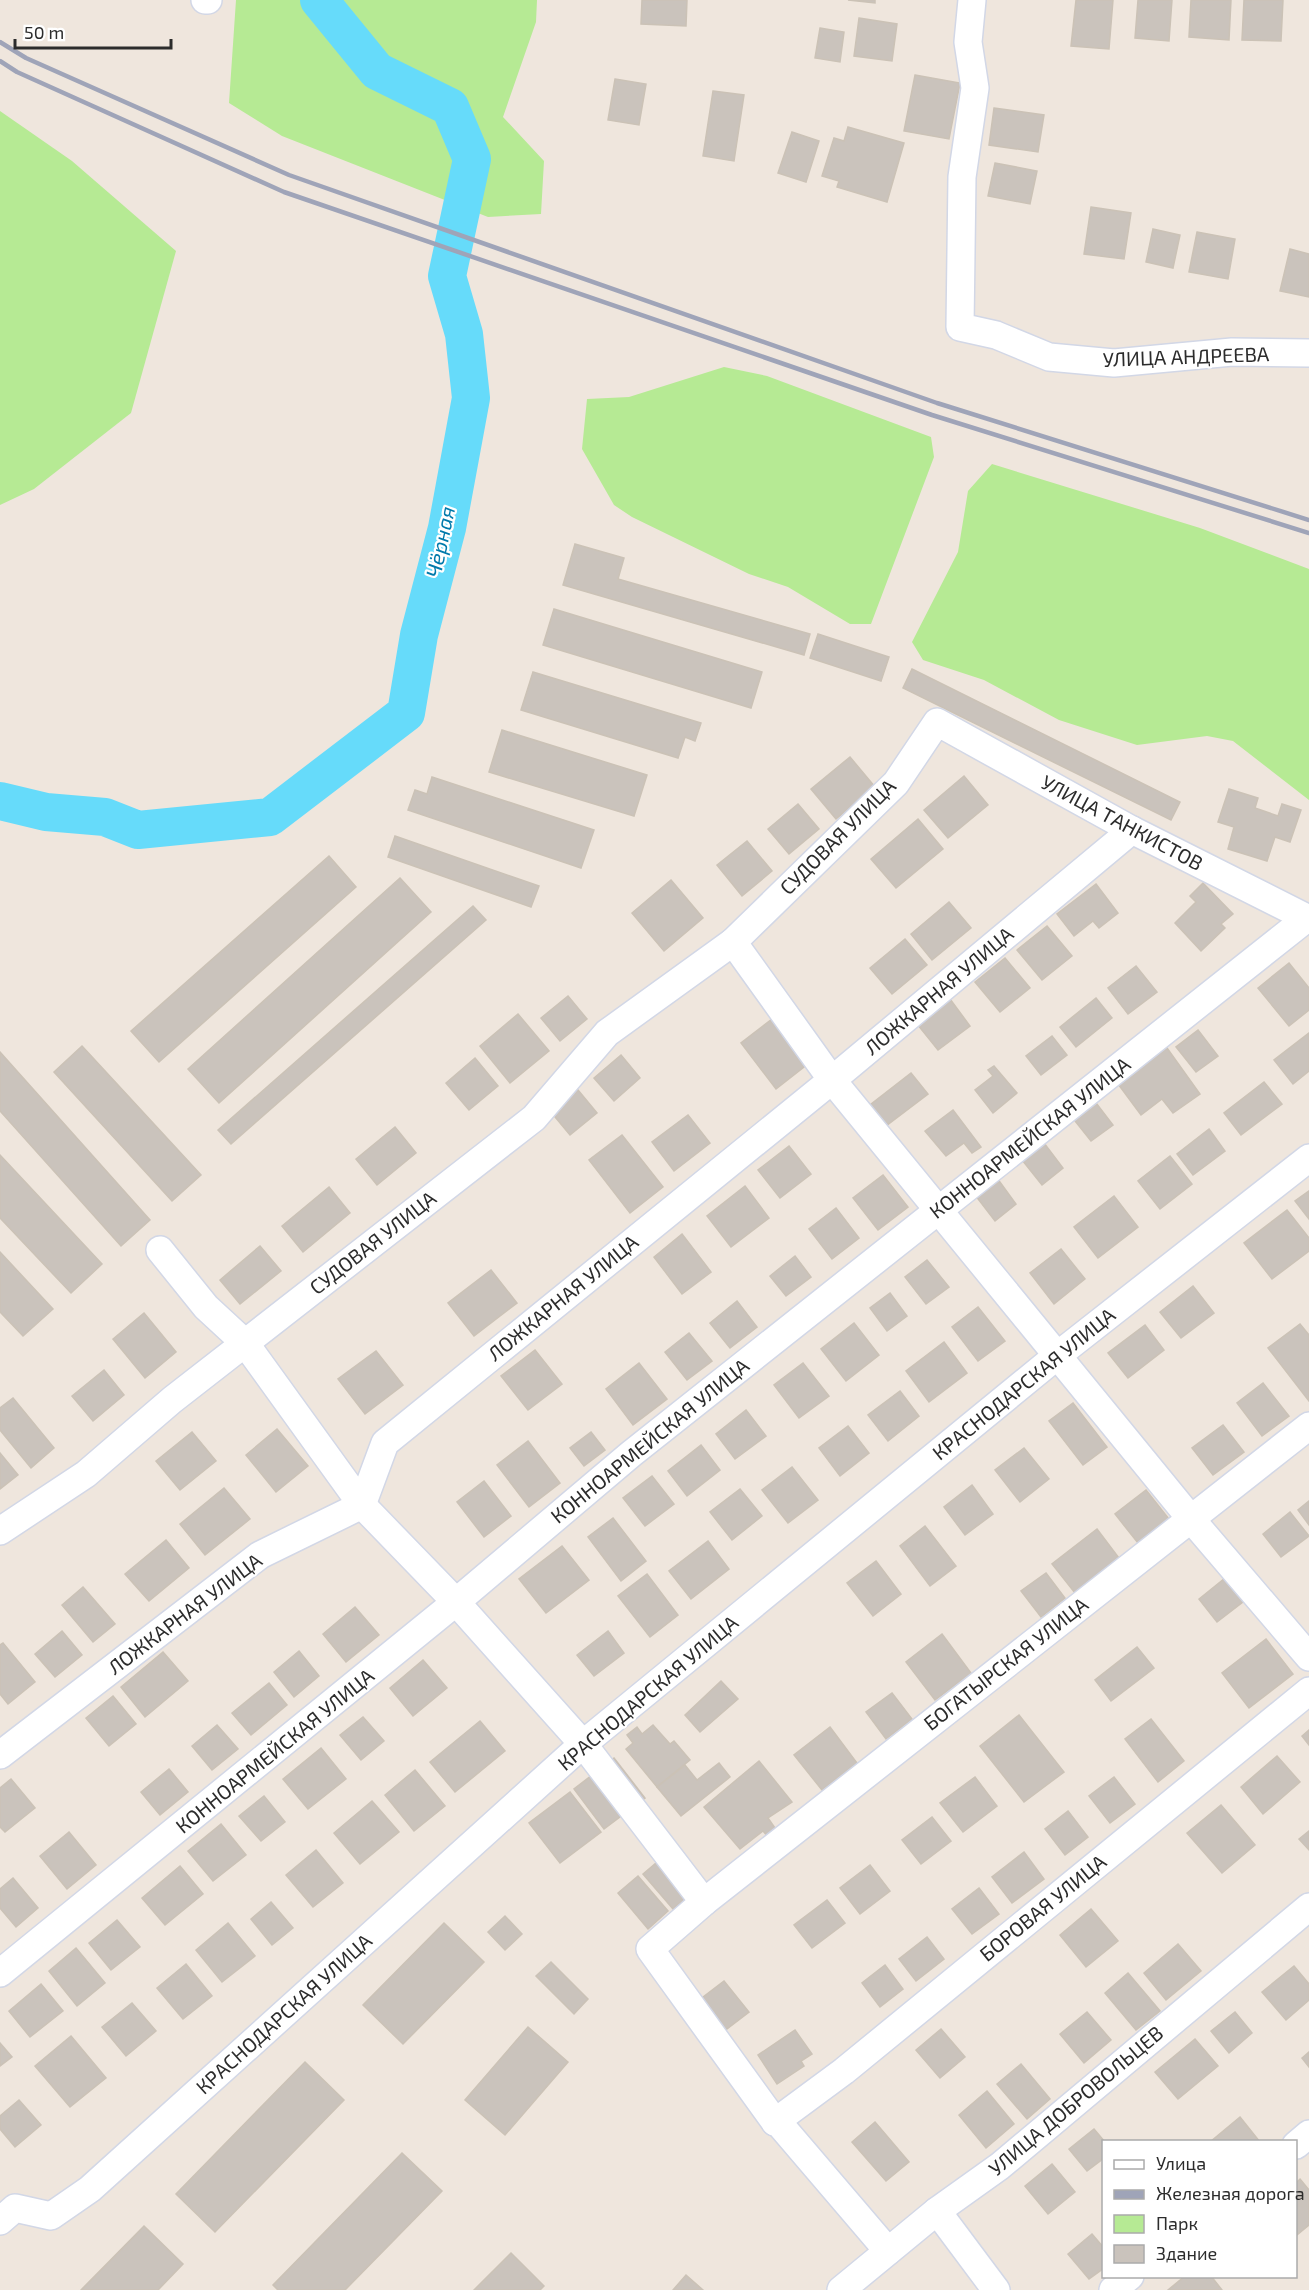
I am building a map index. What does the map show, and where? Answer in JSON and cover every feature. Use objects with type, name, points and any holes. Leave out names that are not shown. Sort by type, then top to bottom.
[{"type":"street","name":"УЛИЦА АНДРЕЕВА","points":[[972,0],[968,42],[975,88],[962,177],[960,327],[996,335],[1048,357],[1114,363],[1232,352],[1309,353]]},
{"type":"street","name":"УЛИЦА ТАНКИСТОВ","points":[[937,722],[1132,830],[1308,919]]},
{"type":"street","name":"СУДОВАЯ УЛИЦА","points":[[0,1531],[86,1474],[172,1400],[534,1118],[590,1050],[607,1033],[733,942],[896,783],[937,722]]},
{"type":"street","name":"ЛОЖКАРНАЯ УЛИЦА","points":[[0,1755],[260,1555],[362,1505],[385,1443],[832,1080],[1132,830]]},
{"type":"street","name":"КОННОАРМЕЙСКАЯ УЛИЦА","points":[[0,1973],[456,1602],[631,1454],[1308,919]]},
{"type":"street","points":[[733,942],[832,1080],[940,1209],[1191,1519],[1309,1657]]},
{"type":"street","name":"КРАСНОДАРСКАЯ УЛИЦА","points":[[0,2221],[15,2208],[51,2216],[90,2189],[583,1744],[1058,1355],[1309,1158]]},
{"type":"street","points":[[160,1250],[206,1307],[245,1343],[362,1505],[456,1602],[583,1744],[704,1902]]},
{"type":"street","name":"БОГАТЫРСКАЯ УЛИЦА","points":[[775,2122],[650,1949],[704,1902],[1309,1426]]},
{"type":"street","name":"БОРОВАЯ УЛИЦА","points":[[775,2122],[844,2071],[1309,1691]]},
{"type":"street","name":"УЛИЦА ДОБРОВОЛЬЦЕВ","points":[[840,2290],[937,2211],[1000,2166],[1309,1907]]},
{"type":"street","points":[[775,2122],[777,2121],[888,2251]]},
{"type":"street","points":[[1297,2144],[1309,2134]]},
{"type":"street","points":[[937,2211],[996,2290]]},
{"type":"street","points":[[1113,2290],[1129,2278]]},
{"type":"green space","points":[[236,0],[537,0],[536,22],[503,117],[544,161],[541,214],[488,217],[282,136],[229,103]]},
{"type":"green space","points":[[0,111],[72,161],[176,251],[131,413],[34,489],[0,505]]},
{"type":"green space","points":[[724,367],[767,376],[931,437],[934,457],[871,624],[850,624],[788,587],[749,574],[632,517],[614,505],[582,449],[587,399],[629,397]]},
{"type":"green space","points":[[992,464],[1200,528],[1309,569],[1309,800],[1233,741],[1207,736],[1137,745],[1059,720],[984,680],[923,660],[912,642],[958,552],[968,491]]},
{"type":"building","points":[[642,0],[687,0],[686,26],[641,24]]},
{"type":"building","points":[[848,0],[875,0],[875,3]]},
{"type":"building","points":[[1076,0],[1113,0],[1109,49],[1071,46]]},
{"type":"building","points":[[1138,0],[1172,0],[1169,41],[1135,38]]},
{"type":"building","points":[[1191,0],[1231,0],[1229,40],[1189,37]]},
{"type":"building","points":[[1244,0],[1283,0],[1281,41],[1242,40]]},
{"type":"building","points":[[859,18],[897,24],[892,61],[854,56]]},
{"type":"building","points":[[820,28],[844,32],[840,62],[815,58]]},
{"type":"building","points":[[915,75],[960,83],[949,139],[904,131]]},
{"type":"building","points":[[615,79],[646,84],[639,125],[608,120]]},
{"type":"building","points":[[713,91],[744,95],[734,161],[703,156]]},
{"type":"building","points":[[994,108],[1044,115],[1038,152],[989,145]]},
{"type":"building","points":[[848,127],[904,143],[887,202],[837,187],[839,181],[822,176],[834,138],[844,141]]},
{"type":"building","points":[[792,132],[819,141],[806,182],[778,173]]},
{"type":"building","points":[[995,163],[1037,171],[1030,204],[988,196]]},
{"type":"building","points":[[1091,207],[1131,213],[1124,259],[1084,254]]},
{"type":"building","points":[[1153,229],[1180,235],[1173,268],[1146,262]]},
{"type":"building","points":[[1197,232],[1235,239],[1228,279],[1189,272]]},
{"type":"building","points":[[1290,249],[1309,254],[1309,297],[1280,291]]},
{"type":"building","points":[[575,544],[624,558],[618,579],[810,634],[804,655],[563,585]]},
{"type":"building","points":[[554,609],[762,672],[751,708],[543,645]]},
{"type":"building","points":[[818,634],[889,657],[881,681],[810,658]]},
{"type":"building","points":[[912,669],[1180,802],[1171,820],[903,688]]},
{"type":"building","points":[[533,672],[701,723],[695,741],[685,737],[678,758],[521,710]]},
{"type":"building","points":[[502,730],[647,775],[634,816],[489,772]]},
{"type":"building","points":[[850,757],[875,787],[836,819],[811,789]]},
{"type":"building","points":[[964,776],[988,805],[948,838],[924,810]]},
{"type":"building","points":[[432,777],[594,830],[581,868],[408,810],[415,790],[427,794]]},
{"type":"building","points":[[1229,789],[1258,798],[1255,808],[1278,816],[1282,804],[1301,810],[1290,842],[1275,837],[1267,861],[1228,849],[1234,827],[1218,822]]},
{"type":"building","points":[[798,804],[819,829],[789,854],[768,829]]},
{"type":"building","points":[[918,819],[943,849],[896,888],[871,859]]},
{"type":"building","points":[[395,836],[539,886],[531,907],[388,857]]},
{"type":"building","points":[[747,841],[772,871],[742,896],[717,865]]},
{"type":"building","points":[[329,856],[356,887],[159,1062],[131,1031]]},
{"type":"building","points":[[400,878],[431,912],[219,1103],[188,1069]]},
{"type":"building","points":[[671,880],[703,918],[664,951],[632,913]]},
{"type":"building","points":[[1203,883],[1233,914],[1221,924],[1225,928],[1201,951],[1175,923],[1196,902],[1190,896]]},
{"type":"building","points":[[1096,884],[1118,913],[1099,928],[1093,921],[1074,936],[1057,914]]},
{"type":"building","points":[[949,902],[971,928],[932,960],[911,934]]},
{"type":"building","points":[[473,906],[486,920],[231,1144],[218,1130]]},
{"type":"building","points":[[1047,926],[1072,956],[1042,980],[1017,950]]},
{"type":"building","points":[[905,939],[927,965],[892,994],[870,968]]},
{"type":"building","points":[[1005,958],[1030,988],[1000,1012],[975,982]]},
{"type":"building","points":[[1289,963],[1309,988],[1309,1010],[1289,1026],[1258,988]]},
{"type":"building","points":[[1136,966],[1157,992],[1128,1014],[1108,988]]},
{"type":"building","points":[[568,996],[587,1019],[560,1041],[541,1018]]},
{"type":"building","points":[[1096,998],[1112,1018],[1076,1047],[1060,1027]]},
{"type":"building","points":[[950,999],[970,1026],[938,1050],[917,1024]]},
{"type":"building","points":[[518,1014],[549,1051],[510,1083],[480,1046]]},
{"type":"building","points":[[772,1019],[808,1064],[776,1089],[741,1043]]},
{"type":"building","points":[[1198,1030],[1218,1056],[1196,1072],[1176,1047]]},
{"type":"building","points":[[1309,1033],[1309,1071],[1293,1084],[1274,1060]]},
{"type":"building","points":[[1052,1036],[1067,1055],[1041,1075],[1026,1056]]},
{"type":"building","points":[[82,1046],[201,1175],[172,1201],[54,1072]]},
{"type":"building","points":[[1167,1048],[1200,1094],[1173,1113],[1162,1099],[1141,1115],[1118,1084]]},
{"type":"building","points":[[0,1052],[150,1220],[121,1246],[0,1111]]},
{"type":"building","points":[[621,1055],[640,1078],[614,1101],[594,1078]]},
{"type":"building","points":[[475,1058],[498,1086],[469,1110],[446,1083]]},
{"type":"building","points":[[994,1066],[1017,1093],[993,1113],[975,1090],[993,1076],[988,1070]]},
{"type":"building","points":[[911,1073],[928,1094],[886,1126],[870,1105]]},
{"type":"building","points":[[1264,1082],[1282,1104],[1241,1135],[1224,1113]]},
{"type":"building","points":[[578,1090],[597,1113],[570,1135],[551,1112]]},
{"type":"building","points":[[1093,1099],[1113,1125],[1091,1141],[1071,1116]]},
{"type":"building","points":[[953,1110],[981,1147],[972,1153],[964,1143],[946,1156],[925,1131]]},
{"type":"building","points":[[688,1115],[710,1143],[674,1171],[652,1142]]},
{"type":"building","points":[[395,1127],[416,1153],[377,1185],[356,1159]]},
{"type":"building","points":[[1209,1129],[1225,1151],[1193,1175],[1177,1154]]},
{"type":"building","points":[[622,1135],[663,1187],[630,1213],[589,1160]]},
{"type":"building","points":[[1044,1143],[1063,1168],[1042,1185],[1022,1160]]},
{"type":"building","points":[[789,1146],[811,1174],[780,1198],[758,1170]]},
{"type":"building","points":[[0,1155],[102,1264],[71,1293],[0,1218]]},
{"type":"building","points":[[1170,1156],[1192,1184],[1160,1209],[1138,1181]]},
{"type":"building","points":[[883,1175],[908,1207],[878,1230],[853,1198]]},
{"type":"building","points":[[997,1178],[1016,1204],[995,1221],[975,1195]]},
{"type":"building","points":[[745,1186],[769,1218],[731,1247],[707,1216]]},
{"type":"building","points":[[329,1187],[350,1213],[303,1252],[282,1226]]},
{"type":"building","points":[[1309,1191],[1309,1219],[1295,1201]]},
{"type":"building","points":[[1114,1196],[1138,1227],[1098,1258],[1074,1227]]},
{"type":"building","points":[[836,1208],[859,1238],[832,1259],[809,1229]]},
{"type":"building","points":[[1287,1210],[1309,1238],[1309,1251],[1272,1279],[1244,1243]]},
{"type":"building","points":[[682,1234],[711,1272],[682,1294],[654,1257]]},
{"type":"building","points":[[260,1246],[281,1271],[240,1304],[220,1280]]},
{"type":"building","points":[[1061,1249],[1085,1279],[1054,1304],[1030,1273]]},
{"type":"building","points":[[0,1252],[53,1309],[23,1336],[0,1312]]},
{"type":"building","points":[[795,1256],[811,1277],[786,1296],[770,1276]]},
{"type":"building","points":[[927,1260],[949,1287],[926,1304],[905,1277]]},
{"type":"building","points":[[491,1270],[517,1303],[474,1336],[448,1303]]},
{"type":"building","points":[[1193,1286],[1214,1313],[1181,1338],[1160,1312]]},
{"type":"building","points":[[890,1293],[907,1316],[887,1331],[870,1308]]},
{"type":"building","points":[[737,1301],[757,1327],[730,1348],[710,1323]]},
{"type":"building","points":[[978,1307],[1005,1341],[978,1361],[952,1327]]},
{"type":"building","points":[[144,1313],[176,1352],[145,1378],[113,1339]]},
{"type":"building","points":[[854,1323],[879,1355],[846,1381],[821,1349]]},
{"type":"building","points":[[1300,1324],[1309,1335],[1309,1401],[1268,1348]]},
{"type":"building","points":[[1145,1325],[1164,1350],[1128,1378],[1108,1353]]},
{"type":"building","points":[[689,1333],[712,1361],[687,1380],[665,1352]]},
{"type":"building","points":[[944,1342],[967,1373],[929,1402],[906,1371]]},
{"type":"building","points":[[535,1350],[562,1384],[528,1410],[501,1376]]},
{"type":"building","points":[[376,1351],[403,1385],[365,1414],[338,1379]]},
{"type":"building","points":[[639,1363],[667,1399],[633,1425],[606,1389]]},
{"type":"building","points":[[803,1363],[829,1396],[799,1418],[774,1385]]},
{"type":"building","points":[[104,1370],[124,1395],[93,1421],[72,1396]]},
{"type":"building","points":[[1263,1383],[1289,1416],[1262,1436],[1237,1403]]},
{"type":"building","points":[[900,1391],[919,1416],[888,1441],[868,1415]]},
{"type":"building","points":[[13,1398],[54,1448],[31,1468],[0,1430],[0,1408]]},
{"type":"building","points":[[1073,1403],[1107,1447],[1083,1465],[1049,1421]]},
{"type":"building","points":[[746,1410],[766,1436],[735,1459],[716,1434]]},
{"type":"building","points":[[1223,1425],[1244,1452],[1213,1475],[1192,1448]]},
{"type":"building","points":[[848,1426],[869,1453],[840,1476],[819,1448]]},
{"type":"building","points":[[277,1429],[308,1466],[276,1492],[246,1455]]},
{"type":"building","points":[[192,1432],[216,1461],[180,1490],[156,1461]]},
{"type":"building","points":[[591,1432],[605,1450],[584,1466],[570,1448]]},
{"type":"building","points":[[528,1441],[560,1483],[529,1507],[497,1465]]},
{"type":"building","points":[[701,1445],[720,1470],[687,1496],[668,1471]]},
{"type":"building","points":[[1024,1448],[1049,1479],[1020,1502],[995,1470]]},
{"type":"building","points":[[0,1453],[18,1475],[0,1489]]},
{"type":"building","points":[[792,1467],[818,1500],[788,1523],[762,1490]]},
{"type":"building","points":[[652,1476],[674,1504],[645,1526],[623,1498]]},
{"type":"building","points":[[484,1481],[511,1516],[484,1537],[457,1502]]},
{"type":"building","points":[[972,1485],[993,1514],[965,1535],[944,1507]]},
{"type":"building","points":[[224,1488],[250,1519],[205,1555],[180,1524]]},
{"type":"building","points":[[740,1489],[762,1516],[732,1540],[710,1512]]},
{"type":"building","points":[[1146,1490],[1169,1519],[1138,1543],[1115,1514]]},
{"type":"building","points":[[1309,1501],[1309,1525],[1298,1510]]},
{"type":"building","points":[[1290,1512],[1309,1536],[1281,1557],[1263,1534]]},
{"type":"building","points":[[613,1518],[646,1561],[621,1581],[588,1537]]},
{"type":"building","points":[[925,1526],[956,1566],[930,1586],[900,1546]]},
{"type":"building","points":[[1097,1529],[1119,1558],[1075,1593],[1052,1564]]},
{"type":"building","points":[[166,1540],[189,1568],[149,1601],[125,1574]]},
{"type":"building","points":[[708,1541],[729,1569],[691,1599],[669,1571]]},
{"type":"building","points":[[562,1546],[589,1580],[546,1613],[519,1579]]},
{"type":"building","points":[[876,1561],[901,1594],[873,1616],[847,1583]]},
{"type":"building","points":[[1046,1573],[1065,1598],[1041,1617],[1021,1591]]},
{"type":"building","points":[[647,1574],[678,1615],[650,1637],[618,1596]]},
{"type":"building","points":[[1230,1574],[1248,1598],[1217,1622],[1199,1599]]},
{"type":"building","points":[[83,1587],[115,1624],[93,1642],[62,1605]]},
{"type":"building","points":[[355,1607],[379,1635],[346,1662],[323,1634]]},
{"type":"building","points":[[62,1631],[82,1655],[55,1677],[35,1654]]},
{"type":"building","points":[[608,1631],[624,1653],[594,1676],[577,1655]]},
{"type":"building","points":[[942,1634],[971,1673],[935,1700],[906,1662]]},
{"type":"building","points":[[1266,1639],[1293,1674],[1249,1708],[1222,1673]]},
{"type":"building","points":[[3,1643],[35,1682],[8,1704],[0,1694],[0,1645]]},
{"type":"building","points":[[1137,1647],[1154,1668],[1111,1701],[1095,1680]]},
{"type":"building","points":[[299,1651],[319,1676],[294,1697],[274,1672]]},
{"type":"building","points":[[163,1652],[188,1681],[145,1717],[121,1687]]},
{"type":"building","points":[[423,1660],[447,1688],[413,1716],[390,1688]]},
{"type":"building","points":[[721,1681],[738,1699],[700,1732],[685,1715]]},
{"type":"building","points":[[269,1683],[287,1705],[251,1735],[232,1713]]},
{"type":"building","points":[[892,1693],[912,1719],[886,1739],[866,1712]]},
{"type":"building","points":[[113,1696],[136,1724],[109,1746],[86,1718]]},
{"type":"building","points":[[1019,1715],[1064,1772],[1024,1802],[980,1746]]},
{"type":"building","points":[[363,1717],[384,1741],[361,1760],[340,1735]]},
{"type":"building","points":[[1151,1719],[1184,1761],[1158,1782],[1125,1739]]},
{"type":"building","points":[[480,1721],[505,1751],[455,1792],[430,1762]]},
{"type":"building","points":[[217,1725],[238,1749],[212,1770],[192,1746]]},
{"type":"building","points":[[653,1725],[670,1744],[674,1741],[690,1760],[657,1787],[626,1749],[633,1743],[627,1735],[637,1727],[642,1734]]},
{"type":"building","points":[[830,1727],[857,1763],[822,1790],[794,1755]]},
{"type":"building","points":[[1309,1730],[1309,1745],[1302,1736]]},
{"type":"building","points":[[321,1748],[346,1779],[308,1809],[283,1779]]},
{"type":"building","points":[[1277,1756],[1300,1782],[1263,1814],[1241,1787]]},
{"type":"building","points":[[614,1758],[645,1798],[604,1829],[574,1789]]},
{"type":"building","points":[[759,1761],[792,1802],[768,1818],[777,1831],[769,1838],[763,1831],[740,1849],[704,1807]]},
{"type":"building","points":[[719,1763],[730,1777],[681,1816],[657,1787],[685,1765],[697,1780]]},
{"type":"building","points":[[169,1769],[188,1792],[160,1815],[141,1792]]},
{"type":"building","points":[[415,1770],[445,1806],[414,1831],[385,1795]]},
{"type":"building","points":[[975,1777],[997,1806],[963,1832],[940,1803]]},
{"type":"building","points":[[1114,1777],[1135,1804],[1110,1823],[1089,1796]]},
{"type":"building","points":[[11,1779],[35,1808],[5,1832],[0,1827],[0,1788]]},
{"type":"building","points":[[570,1792],[601,1832],[560,1863],[529,1823]]},
{"type":"building","points":[[264,1796],[285,1822],[261,1841],[239,1816]]},
{"type":"building","points":[[372,1801],[399,1832],[360,1864],[334,1833]]},
{"type":"building","points":[[1221,1805],[1255,1845],[1222,1873],[1187,1833]]},
{"type":"building","points":[[1068,1811],[1088,1837],[1065,1855],[1045,1829]]},
{"type":"building","points":[[932,1817],[951,1841],[921,1864],[902,1840]]},
{"type":"building","points":[[221,1824],[246,1855],[213,1881],[188,1851]]},
{"type":"building","points":[[1309,1831],[1309,1850],[1299,1839]]},
{"type":"building","points":[[69,1832],[96,1865],[67,1889],[40,1856]]},
{"type":"building","points":[[316,1850],[343,1883],[313,1907],[286,1875]]},
{"type":"building","points":[[1024,1852],[1044,1879],[1012,1903],[992,1877]]},
{"type":"building","points":[[663,1857],[693,1892],[673,1909],[643,1874]]},
{"type":"building","points":[[870,1865],[890,1891],[860,1914],[840,1888]]},
{"type":"building","points":[[180,1866],[203,1894],[165,1925],[142,1898]]},
{"type":"building","points":[[638,1876],[668,1911],[648,1929],[618,1893]]},
{"type":"building","points":[[13,1878],[38,1908],[16,1927],[0,1908],[0,1889]]},
{"type":"building","points":[[979,1888],[999,1914],[972,1934],[952,1909]]},
{"type":"building","points":[[827,1900],[845,1923],[812,1948],[794,1925]]},
{"type":"building","points":[[271,1902],[293,1928],[272,1945],[251,1919]]},
{"type":"building","points":[[1091,1909],[1118,1941],[1086,1967],[1060,1935]]},
{"type":"building","points":[[505,1916],[522,1934],[505,1950],[488,1932]]},
{"type":"building","points":[[117,1920],[140,1947],[111,1970],[89,1943]]},
{"type":"building","points":[[228,1923],[255,1956],[222,1982],[196,1950]]},
{"type":"building","points":[[444,1923],[484,1962],[403,2044],[363,2005]]},
{"type":"building","points":[[927,1937],[944,1959],[916,1981],[899,1959]]},
{"type":"building","points":[[1178,1944],[1201,1971],[1166,2000],[1144,1973]]},
{"type":"building","points":[[76,1948],[105,1983],[77,2006],[49,1971]]},
{"type":"building","points":[[551,1962],[588,1999],[574,2014],[536,1976]]},
{"type":"building","points":[[186,1964],[212,1996],[183,2019],[157,1988]]},
{"type":"building","points":[[885,1965],[903,1989],[880,2007],[862,1983]]},
{"type":"building","points":[[1294,1966],[1309,1984],[1309,2000],[1286,2020],[1262,1992]]},
{"type":"building","points":[[1128,1973],[1160,2011],[1136,2030],[1105,1993]]},
{"type":"building","points":[[724,1981],[749,2012],[723,2032],[698,2001]]},
{"type":"building","points":[[41,1984],[63,2011],[30,2037],[9,2011]]},
{"type":"building","points":[[132,2003],[156,2031],[126,2056],[102,2027]]},
{"type":"building","points":[[1087,2012],[1111,2040],[1084,2063],[1060,2034]]},
{"type":"building","points":[[1235,2012],[1252,2033],[1229,2053],[1211,2031]]},
{"type":"building","points":[[528,2027],[568,2062],[505,2135],[465,2100]]},
{"type":"building","points":[[941,2029],[965,2057],[940,2078],[916,2050]]},
{"type":"building","points":[[795,2030],[812,2054],[801,2061],[804,2066],[777,2084],[758,2055]]},
{"type":"building","points":[[71,2036],[106,2078],[70,2107],[35,2066]]},
{"type":"building","points":[[1195,2039],[1218,2066],[1178,2099],[1155,2072]]},
{"type":"building","points":[[0,2043],[12,2057],[0,2066]]},
{"type":"building","points":[[1309,2052],[1309,2067],[1302,2058]]},
{"type":"building","points":[[305,2062],[344,2100],[215,2232],[176,2194]]},
{"type":"building","points":[[1021,2064],[1050,2099],[1027,2119],[997,2084]]},
{"type":"building","points":[[987,2091],[1014,2124],[986,2148],[959,2115]]},
{"type":"building","points":[[19,2100],[41,2125],[15,2147],[0,2129],[0,2116]]},
{"type":"building","points":[[1240,2117],[1258,2140],[1212,2140]]},
{"type":"building","points":[[875,2122],[909,2162],[886,2181],[852,2142]]},
{"type":"building","points":[[1094,2129],[1103,2140],[1102,2160],[1087,2171],[1069,2149]]},
{"type":"building","points":[[402,2153],[442,2191],[345,2290],[278,2290],[273,2285]]},
{"type":"building","points":[[1052,2164],[1075,2192],[1048,2214],[1025,2186]]},
{"type":"building","points":[[1300,2179],[1309,2190],[1309,2225],[1297,2235],[1297,2182]]},
{"type":"building","points":[[144,2226],[183,2264],[158,2290],[81,2290]]},
{"type":"building","points":[[1092,2234],[1102,2246],[1102,2269],[1089,2279],[1068,2254]]},
{"type":"building","points":[[511,2253],[544,2286],[540,2290],[474,2290]]},
{"type":"building","points":[[686,2275],[703,2290],[673,2290]]},
{"type":"building","points":[[1183,2278],[1213,2278],[1222,2290],[1168,2290]]},
{"type":"waterway","name":"Чёрная","points":[[0,801],[46,812],[105,817],[138,830],[270,817],[406,713],[419,635],[447,528],[471,398],[464,334],[447,276],[472,159],[450,107],[377,71],[319,0]]},
{"type":"railway","points":[[0,42],[26,58],[289,175],[937,403],[1309,520]]},
{"type":"railway","points":[[0,61],[17,72],[284,192],[932,415],[1309,533]]}]
